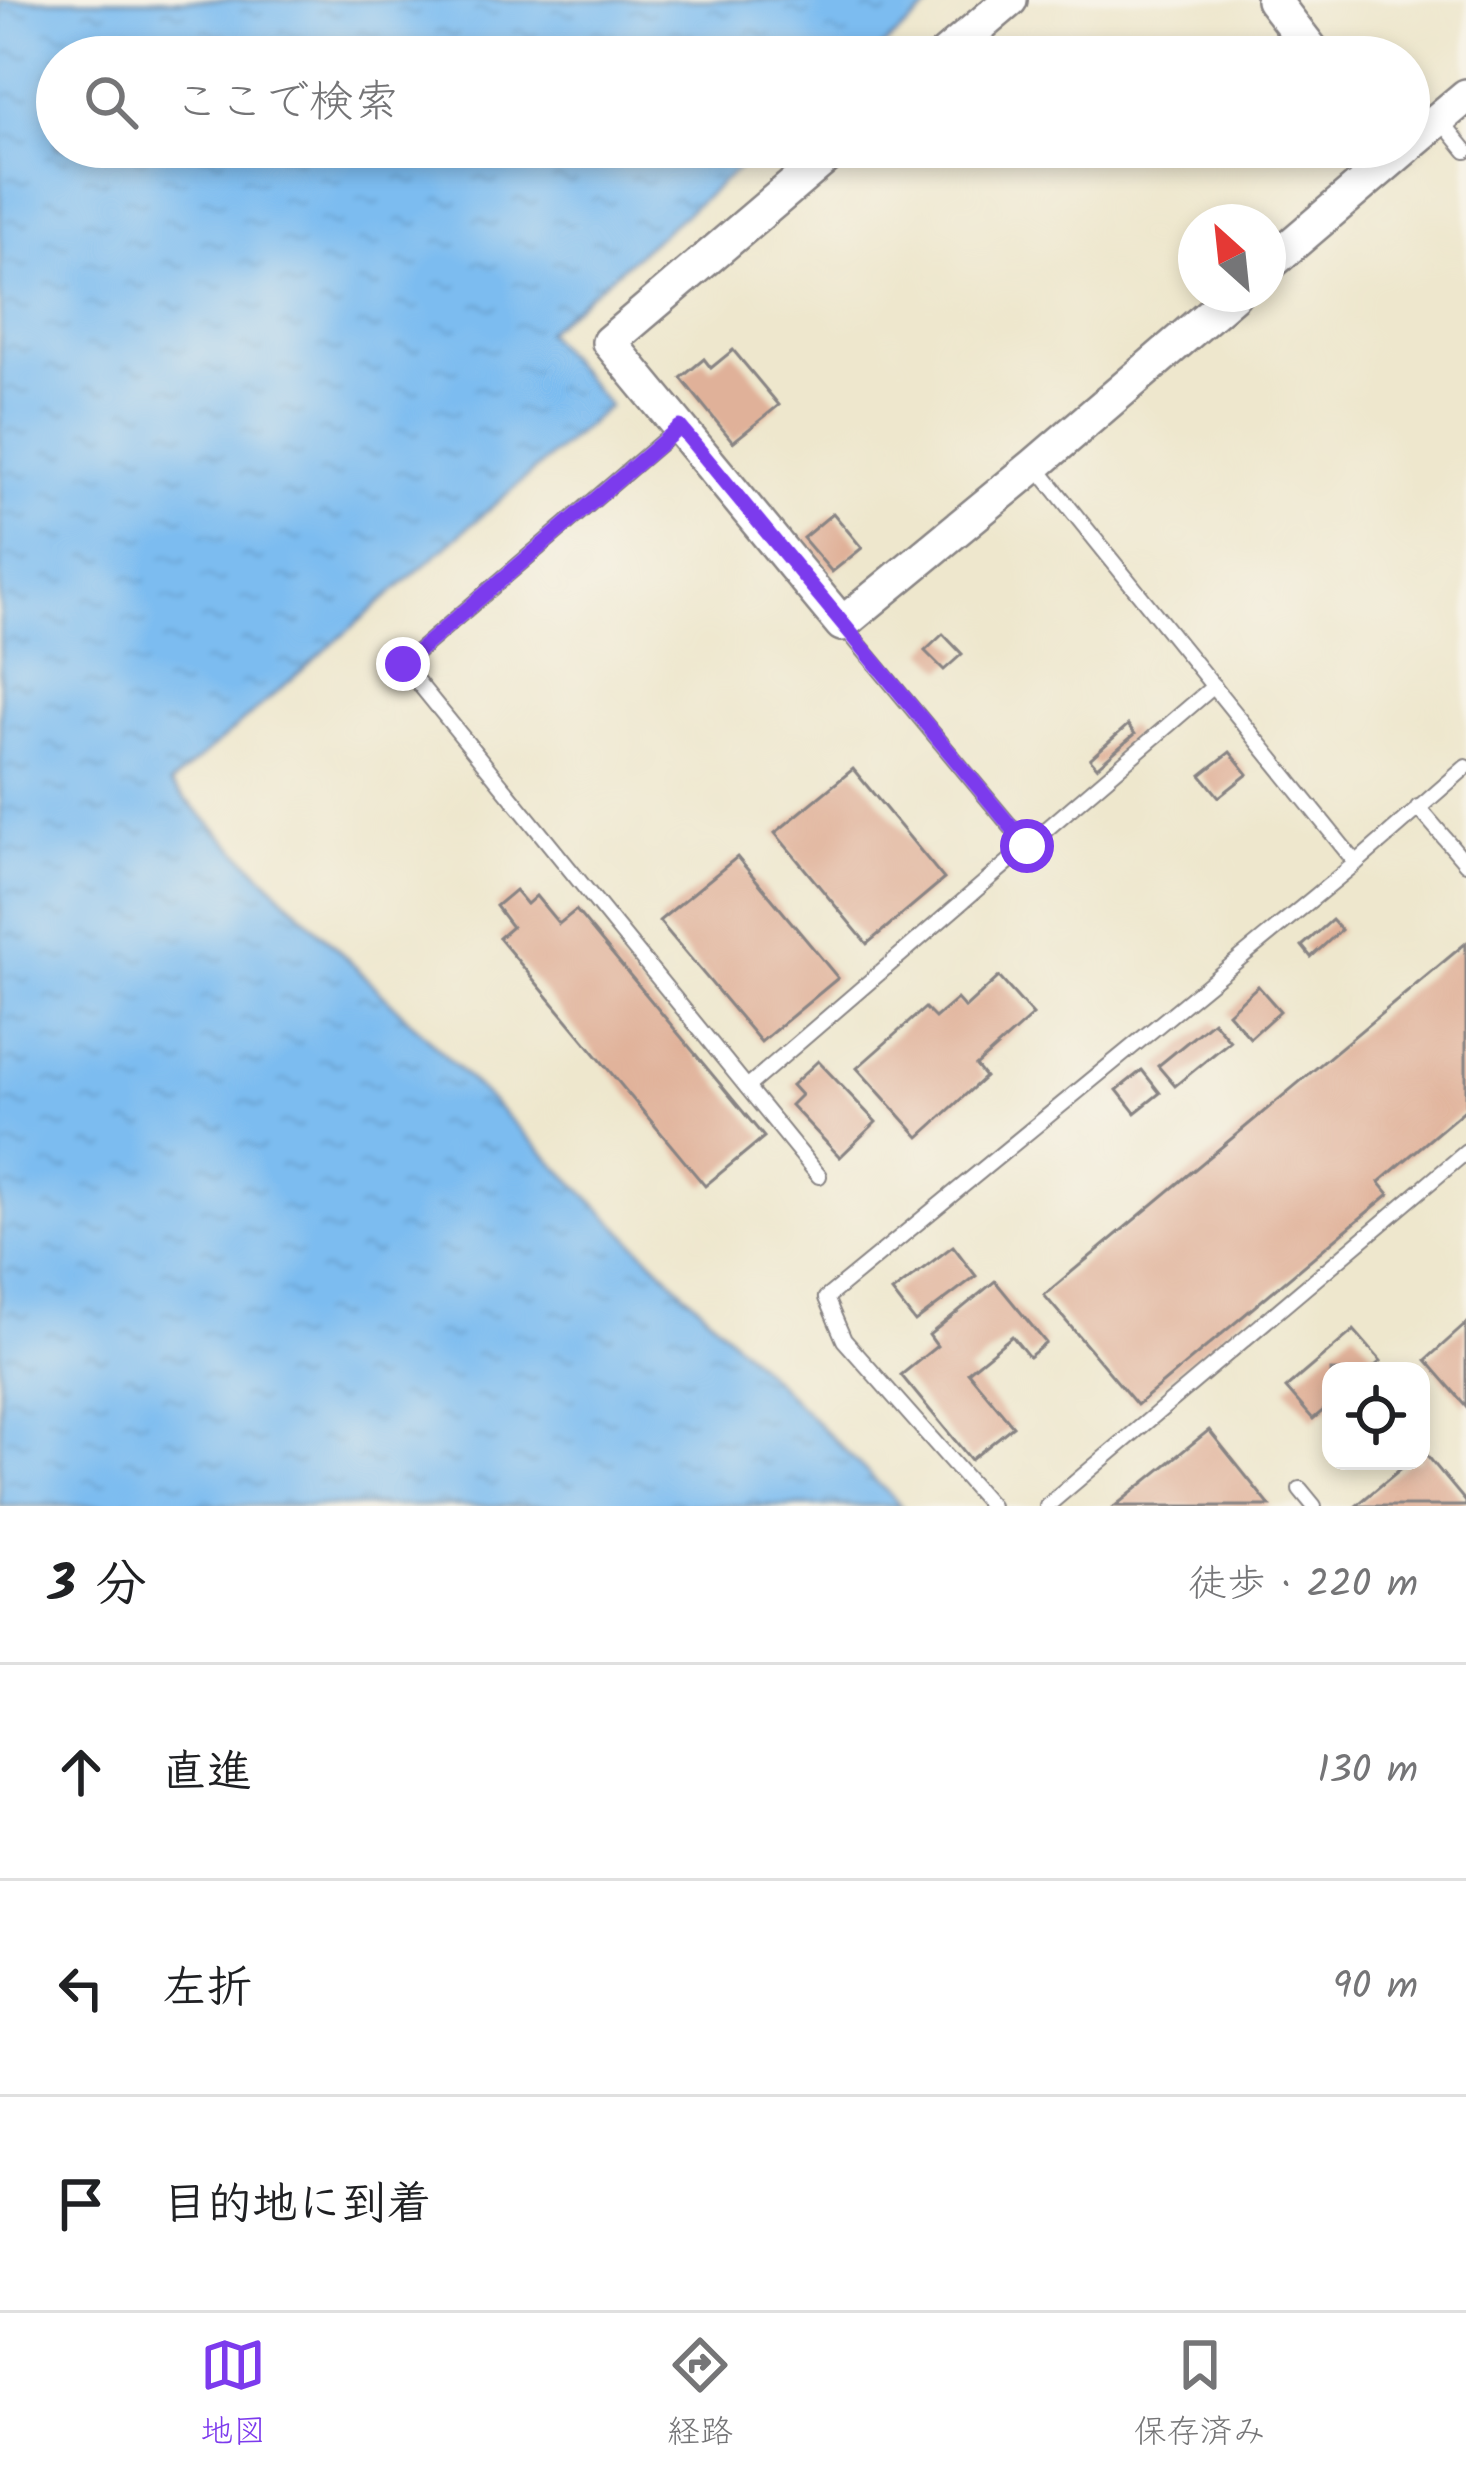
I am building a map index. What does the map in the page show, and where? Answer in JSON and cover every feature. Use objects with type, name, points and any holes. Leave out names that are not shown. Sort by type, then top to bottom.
[{"type":"street","points":[[968,36],[1010,0]]},
{"type":"street","points":[[1274,0],[1301,36]]},
{"type":"street","points":[[1430,125],[1466,96]]},
{"type":"street","points":[[813,168],[608,343],[842,624],[1213,312]]},
{"type":"street","points":[[1286,249],[1377,168]]},
{"type":"lane","points":[[1439,118],[1466,151]]},
{"type":"lane","points":[[680,427],[403,664],[819,1176]]},
{"type":"lane","points":[[1035,465],[1356,862]]},
{"type":"lane","points":[[842,624],[1027,846]]},
{"type":"lane","points":[[747,1087],[1214,686]]},
{"type":"lane","points":[[992,1506],[844,1340],[826,1298],[1466,767]]},
{"type":"lane","points":[[1418,807],[1466,863]]},
{"type":"lane","points":[[1047,1506],[1466,1152]]},
{"type":"lane","points":[[1300,1490],[1314,1506]]},
{"type":"water","points":[[0,0],[938,0],[896,36],[36,36],[36,168],[739,168],[545,332],[609,406],[170,784],[901,1506],[0,1506]]},
{"type":"building","points":[[733,350],[779,405],[733,442],[681,378],[704,359],[711,368]]},
{"type":"building","points":[[833,513],[862,548],[832,572],[803,538]]},
{"type":"building","points":[[943,634],[962,654],[944,670],[925,651]]},
{"type":"building","points":[[1128,725],[1135,734],[1097,767],[1090,759]]},
{"type":"building","points":[[1230,752],[1248,774],[1219,797],[1201,775]]},
{"type":"building","points":[[853,769],[944,879],[867,944],[775,833]]},
{"type":"building","points":[[737,857],[838,978],[761,1042],[659,921]]},
{"type":"building","points":[[515,890],[527,904],[536,896],[559,924],[576,910],[764,1137],[705,1186],[499,938],[512,927],[496,906]]},
{"type":"building","points":[[1332,920],[1341,930],[1311,957],[1302,946]]},
{"type":"building","points":[[1466,943],[1466,1109],[1379,1182],[1389,1194],[1137,1405],[1044,1295]]},
{"type":"building","points":[[999,977],[1033,1015],[976,1066],[985,1077],[919,1137],[857,1068],[925,1008],[935,1018],[957,999],[965,1008]]},
{"type":"building","points":[[1258,986],[1280,1011],[1250,1038],[1228,1013]]},
{"type":"building","points":[[1213,1021],[1230,1041],[1175,1086],[1158,1066]]},
{"type":"building","points":[[818,1061],[876,1122],[840,1157],[791,1105],[801,1095],[792,1085]]},
{"type":"building","points":[[1142,1070],[1160,1093],[1135,1113],[1117,1090]]},
{"type":"building","points":[[953,1246],[976,1276],[915,1322],[892,1292]]},
{"type":"building","points":[[995,1281],[1046,1343],[1029,1357],[1012,1336],[968,1372],[1013,1426],[971,1460],[901,1375],[937,1346],[929,1335]]},
{"type":"building","points":[[1466,1324],[1466,1406],[1430,1362],[1426,1360]]},
{"type":"building","points":[[1354,1330],[1381,1361],[1322,1362],[1322,1412],[1313,1419],[1286,1388]]},
{"type":"building","points":[[1209,1430],[1270,1506],[1115,1506]]},
{"type":"building","points":[[1430,1459],[1466,1502],[1466,1506],[1356,1506],[1399,1470],[1430,1470]]},
{"type":"route","points":[[403,664],[680,427],[1027,846]]}]
